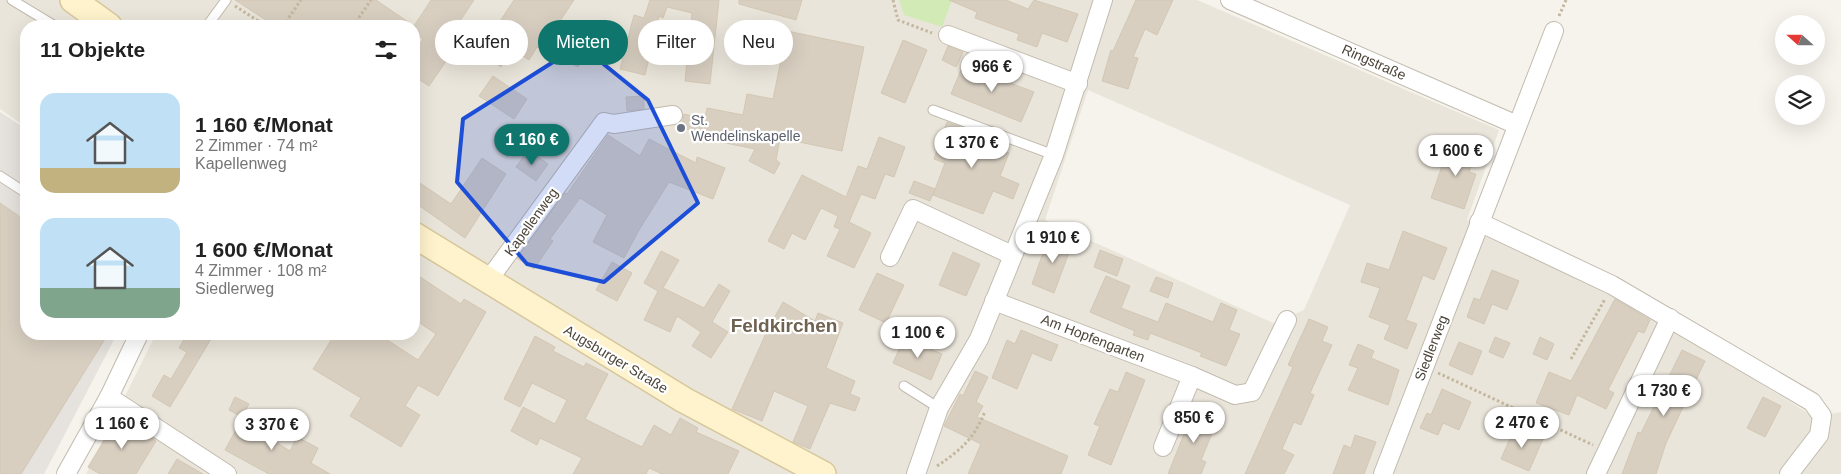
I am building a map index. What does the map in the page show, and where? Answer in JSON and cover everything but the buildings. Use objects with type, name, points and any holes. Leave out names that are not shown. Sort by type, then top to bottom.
[{"type":"main road","points":[[73,0],[101,20]]},
{"type":"main road","name":"Augsburger Straße","points":[[420,239],[684,400],[814,472]]},
{"type":"street","points":[[923,472],[939,408],[979,339],[1054,155],[1103,0]]},
{"type":"street","name":"Ringstraße","points":[[1230,0],[1517,125]]},
{"type":"street","name":"Siedlerweg","points":[[1383,474],[1554,31]]},
{"type":"street","points":[[948,35],[1078,84]]},
{"type":"street","name":"Kapellenweg","points":[[488,282],[604,122],[614,124],[673,115]]},
{"type":"street","points":[[890,257],[913,209],[1012,255]]},
{"type":"street","points":[[1479,222],[1612,285],[1812,402],[1822,416],[1820,435],[1789,474]]},
{"type":"street","name":"Am Hopfengarten","points":[[994,300],[1192,376],[1235,395],[1252,392],[1287,320]]},
{"type":"street","points":[[1596,474],[1670,318]]},
{"type":"street","points":[[66,474],[109,397],[137,340]]},
{"type":"street","points":[[1163,447],[1192,376]]},
{"type":"street","points":[[109,397],[227,474]]},
{"type":"lane","points":[[12,0],[45,20]]},
{"type":"lane","points":[[211,20],[226,0]]},
{"type":"lane","points":[[933,110],[1054,155]]},
{"type":"lane","points":[[0,176],[20,189]]},
{"type":"lane","points":[[904,386],[939,408]]},
{"type":"path","points":[[226,0],[256,20]]},
{"type":"path","points":[[287,20],[301,0]]},
{"type":"path","points":[[357,20],[371,0]]},
{"type":"path","points":[[892,0],[898,20],[940,36],[948,35]]},
{"type":"path","points":[[1571,359],[1612,285]]},
{"type":"path","points":[[1423,367],[1606,451]]},
{"type":"path","points":[[923,472],[952,456],[977,432],[985,411]]},
{"type":"highlighted area","points":[[580,45],[648,100],[698,203],[604,282],[527,264],[457,182],[463,119]]},
{"type":"shaded area","points":[[0,0],[1197,0],[1499,130],[1467,220],[1580,279],[1706,349],[1814,417],[1841,412],[1841,474],[86,474],[153,340],[420,340],[420,20],[20,20],[20,123],[0,109]],"holes":[[[1088,90],[1350,205],[1304,310],[1273,323],[1045,220]]]},
{"type":"shaded area","points":[[0,112],[20,125],[20,340],[114,340],[44,474],[0,474]]},
{"type":"green space","points":[[899,0],[952,0],[942,27],[904,15]]},
{"type":"place","name":"St. Wendelinskapelle","points":[[681,128]]},
{"type":"district","name":"Feldkirchen","points":[[784,325]]}]
